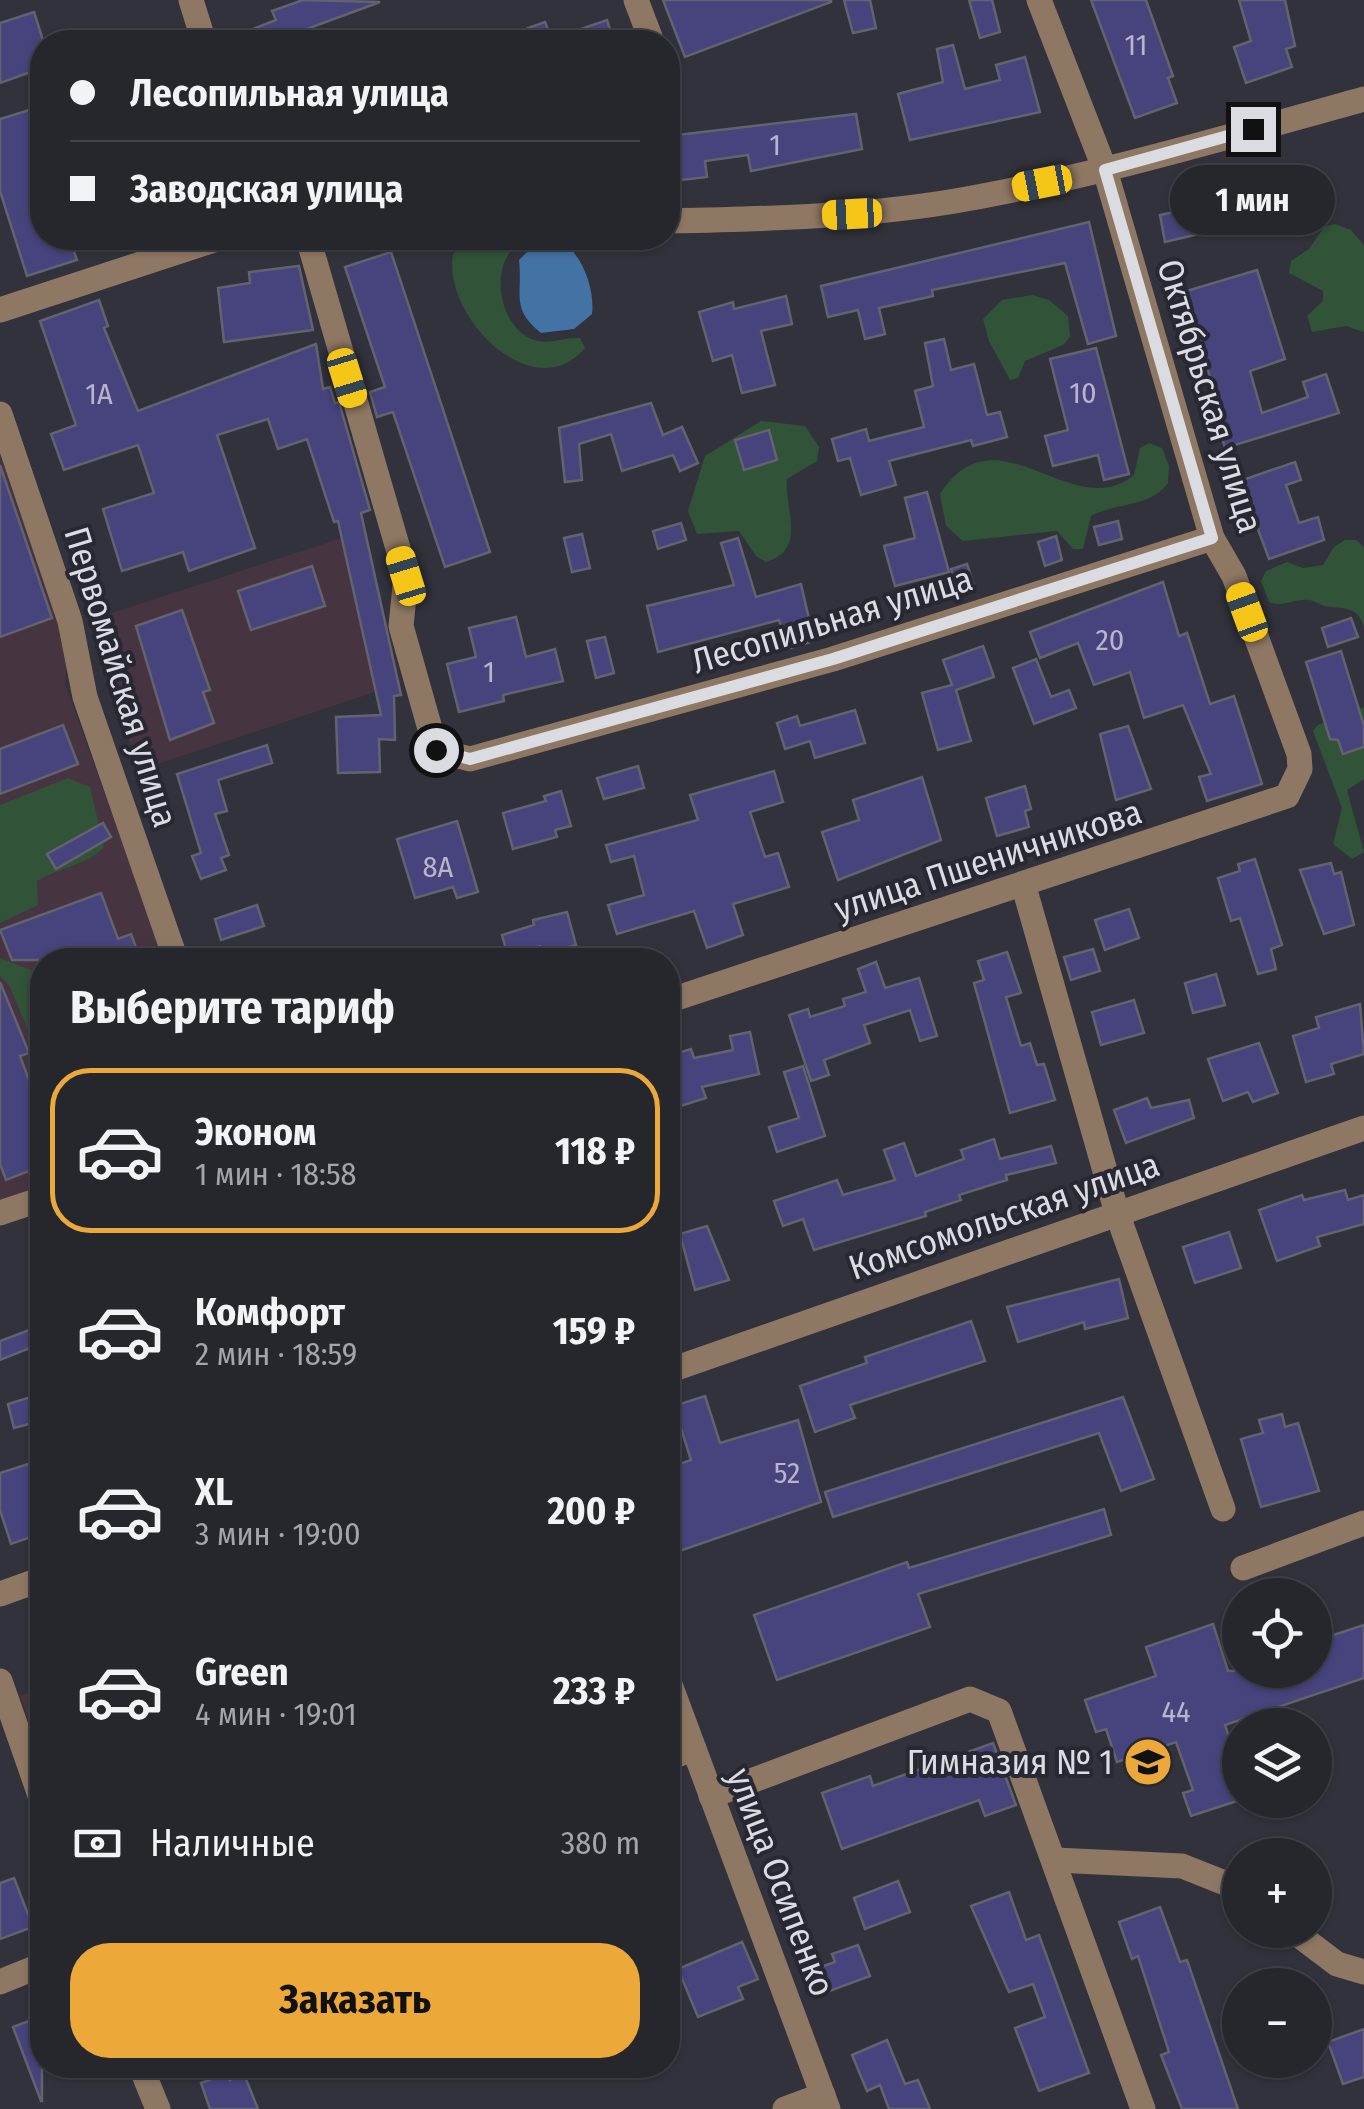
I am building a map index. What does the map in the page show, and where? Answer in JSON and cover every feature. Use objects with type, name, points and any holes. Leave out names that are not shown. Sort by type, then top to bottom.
[{"type":"street","points":[[190,0],[200,30]]},
{"type":"street","points":[[636,0],[647,30]]},
{"type":"street","name":"Октябрьская улица","points":[[1039,0],[1105,170],[1212,538],[1234,576],[1299,754]]},
{"type":"street","points":[[680,221],[852,214],[948,202],[1105,170],[1364,99]]},
{"type":"street","points":[[0,310],[183,250]]},
{"type":"street","name":"Лесопильная улица","points":[[311,250],[406,576],[402,626],[436,750],[470,759],[833,659],[1212,538]]},
{"type":"street","name":"Первомайская улица","points":[[2,428],[70,621],[85,696],[172,948]]},
{"type":"street","name":"улица Пшеничникова","points":[[680,997],[1287,796],[1296,784],[1299,754]]},
{"type":"street","points":[[1024,886],[1117,1213],[1222,1508]]},
{"type":"street","name":"Комсомольская улица","points":[[680,1367],[1364,1128]]},
{"type":"street","points":[[0,1213],[30,1203]]},
{"type":"street","points":[[1242,1568],[1364,1524]]},
{"type":"street","points":[[0,1594],[30,1583]]},
{"type":"street","points":[[0,1680],[30,1766]]},
{"type":"street","points":[[711,1796],[970,1698],[1000,1711],[1143,2109]]},
{"type":"street","name":"улица Осипенко","points":[[680,1712],[826,2102]]},
{"type":"street","points":[[680,1754],[694,1749]]},
{"type":"street","points":[[1055,1860],[1182,1866],[1222,1882]]},
{"type":"street","points":[[1316,1948],[1337,1964],[1364,1972]]},
{"type":"street","points":[[0,1982],[30,1971]]},
{"type":"street","points":[[145,2078],[158,2109]]},
{"type":"street","points":[[785,2109],[826,2102]]},
{"type":"shaded area","points":[[0,430],[70,621],[65,684],[161,948],[30,948],[30,1196],[0,1205]]},
{"type":"shaded area","points":[[342,538],[375,692],[139,770],[91,620]]},
{"type":"shaded area","points":[[30,1692],[30,1724],[20,1696]]},
{"type":"green space","points":[[1335,224],[1351,230],[1364,245],[1364,332],[1346,326],[1312,332],[1307,316],[1323,301],[1323,291],[1289,273],[1291,261],[1309,249],[1324,227]]},
{"type":"green space","points":[[458,250],[512,250],[504,263],[501,288],[514,325],[534,340],[580,338],[585,348],[564,364],[541,368],[518,362],[496,348],[476,328],[462,304],[453,279],[453,254]]},
{"type":"green space","points":[[1032,295],[1049,300],[1068,316],[1070,337],[1063,345],[1025,361],[1018,378],[1010,380],[989,341],[983,319],[1002,300]]},
{"type":"green space","points":[[761,421],[805,426],[819,447],[817,461],[787,479],[790,538],[779,556],[766,562],[756,556],[739,531],[697,534],[688,511],[705,456]]},
{"type":"green space","points":[[1149,443],[1162,448],[1169,466],[1168,483],[1152,497],[1091,516],[1083,549],[1073,549],[1057,531],[963,541],[946,526],[940,494],[962,470],[986,461],[1010,462],[1086,487],[1110,487],[1134,475],[1140,448]]},
{"type":"green space","points":[[1345,540],[1356,540],[1364,547],[1364,627],[1349,609],[1309,600],[1269,602],[1261,581],[1266,571],[1287,562],[1303,568],[1323,565],[1334,547]]},
{"type":"green space","points":[[1364,707],[1364,779],[1347,790],[1364,852],[1352,859],[1333,844],[1342,808],[1313,731],[1318,725]]},
{"type":"green space","points":[[68,778],[90,787],[104,847],[90,858],[37,881],[38,905],[0,923],[0,805]]},
{"type":"green space","points":[[0,958],[30,970],[30,1035],[9,985],[0,976]]},
{"type":"water","points":[[572,250],[578,258],[592,296],[592,314],[574,329],[541,333],[525,316],[520,300],[519,260],[528,251]]},
{"type":"building","points":[[303,0],[380,2],[304,30],[251,30],[276,20],[272,11]]},
{"type":"building","points":[[663,0],[831,0],[685,57],[680,30],[675,30]]},
{"type":"building","points":[[844,0],[870,0],[876,28],[853,33]]},
{"type":"building","points":[[969,0],[992,0],[1000,32],[980,38]]},
{"type":"building","points":[[1091,0],[1146,0],[1173,76],[1168,78],[1177,103],[1135,118]]},
{"type":"building","points":[[1239,0],[1285,0],[1295,46],[1286,49],[1292,67],[1246,83],[1234,47],[1251,41]]},
{"type":"building","points":[[34,12],[40,30],[30,30],[30,72],[0,83],[0,23]]},
{"type":"building","points":[[607,20],[610,30],[578,30]]},
{"type":"building","points":[[545,22],[548,30],[529,30],[528,28]]},
{"type":"building","points":[[953,45],[965,89],[1000,80],[996,65],[1025,57],[1040,112],[910,140],[898,94],[943,82],[937,49]]},
{"type":"building","points":[[29,110],[30,113],[30,250],[73,250],[77,260],[27,276],[0,191],[0,119]]},
{"type":"building","points":[[856,114],[862,149],[751,171],[748,155],[705,161],[707,177],[680,180],[680,135]]},
{"type":"building","points":[[1294,179],[1305,227],[1269,234],[1259,187]]},
{"type":"building","points":[[1198,207],[1203,233],[1165,242],[1160,215]]},
{"type":"building","points":[[1089,222],[1116,336],[1088,344],[1065,263],[932,290],[933,296],[879,308],[885,334],[865,339],[858,310],[828,317],[821,286]]},
{"type":"building","points":[[391,252],[490,552],[445,567],[393,412],[377,417],[370,392],[385,387],[345,267]]},
{"type":"building","points":[[299,266],[313,330],[224,342],[218,288],[250,283],[249,272]]},
{"type":"building","points":[[1257,270],[1285,359],[1250,371],[1262,413],[1308,397],[1303,382],[1326,374],[1339,413],[1225,448],[1214,410],[1220,408],[1183,292]]},
{"type":"building","points":[[786,296],[792,324],[761,331],[775,385],[742,393],[732,355],[713,361],[699,312],[733,302],[734,309]]},
{"type":"building","points":[[99,300],[108,326],[104,328],[138,411],[316,344],[323,389],[330,387],[335,403],[339,402],[370,510],[361,513],[401,695],[394,696],[395,740],[379,739],[380,772],[338,773],[336,717],[381,715],[338,521],[334,522],[307,439],[278,449],[268,419],[217,435],[255,548],[189,571],[183,552],[122,571],[103,509],[154,493],[138,445],[64,470],[51,434],[76,425],[40,321]]},
{"type":"building","points":[[944,339],[951,370],[974,364],[987,415],[1000,412],[1007,437],[973,446],[971,440],[889,461],[896,485],[861,495],[850,458],[838,461],[832,439],[866,429],[869,441],[924,427],[915,391],[933,386],[925,343]]},
{"type":"building","points":[[1096,348],[1129,474],[1104,480],[1098,455],[1053,466],[1045,436],[1068,430],[1050,359]]},
{"type":"building","points":[[651,403],[663,435],[682,427],[698,463],[680,471],[673,455],[622,471],[611,434],[579,444],[582,480],[565,482],[559,428]]},
{"type":"building","points":[[769,430],[777,460],[744,470],[735,440]]},
{"type":"building","points":[[1295,462],[1301,480],[1286,485],[1299,523],[1318,517],[1324,540],[1269,559],[1240,481]]},
{"type":"building","points":[[0,465],[52,618],[0,637]]},
{"type":"building","points":[[927,492],[949,572],[895,586],[884,546],[915,538],[905,498]]},
{"type":"building","points":[[1118,521],[1122,539],[1099,545],[1094,527]]},
{"type":"building","points":[[681,523],[686,540],[658,549],[653,531]]},
{"type":"building","points":[[582,534],[590,568],[572,572],[564,538]]},
{"type":"building","points":[[1056,536],[1062,560],[1045,566],[1038,542]]},
{"type":"building","points":[[738,538],[756,597],[801,584],[814,641],[788,649],[779,620],[658,652],[647,606],[734,585],[721,543]]},
{"type":"building","points":[[967,564],[975,589],[958,594],[951,569]]},
{"type":"building","points":[[312,566],[325,606],[251,630],[238,591]]},
{"type":"building","points":[[1163,582],[1179,636],[1187,633],[1210,704],[1234,696],[1262,784],[1207,801],[1199,777],[1211,774],[1183,705],[1144,718],[1130,672],[1094,685],[1078,643],[1040,658],[1030,632]]},
{"type":"building","points":[[182,610],[210,690],[203,692],[214,723],[170,740],[136,626]]},
{"type":"building","points":[[516,617],[526,657],[555,649],[563,681],[503,695],[504,701],[459,712],[447,664],[476,657],[469,628]]},
{"type":"building","points":[[1351,618],[1358,637],[1328,647],[1322,628]]},
{"type":"building","points":[[605,637],[614,673],[596,678],[587,641]]},
{"type":"building","points":[[983,646],[994,677],[956,690],[971,741],[938,750],[922,693],[952,685],[943,660]]},
{"type":"building","points":[[1341,651],[1364,726],[1364,747],[1343,754],[1338,740],[1330,739],[1306,662]]},
{"type":"building","points":[[1036,659],[1051,697],[1069,690],[1076,708],[1034,724],[1013,668]]},
{"type":"building","points":[[855,710],[865,743],[815,758],[810,741],[785,749],[777,723],[797,716],[800,726]]},
{"type":"building","points":[[63,725],[78,764],[0,794],[0,749]]},
{"type":"building","points":[[1128,726],[1151,789],[1116,800],[1100,734]]},
{"type":"building","points":[[267,745],[272,763],[218,780],[227,811],[215,814],[229,855],[221,858],[226,870],[201,879],[192,856],[201,853],[177,774]]},
{"type":"building","points":[[638,766],[644,788],[604,799],[597,778]]},
{"type":"building","points":[[774,771],[783,802],[750,812],[765,857],[778,853],[789,887],[733,904],[743,935],[707,948],[694,911],[617,934],[608,905],[644,895],[634,856],[611,862],[606,845],[698,820],[690,795]]},
{"type":"building","points":[[922,777],[941,840],[838,880],[822,832],[859,820],[853,800]]},
{"type":"building","points":[[1025,786],[1031,809],[1025,811],[1029,827],[997,836],[986,798]]},
{"type":"building","points":[[561,791],[571,826],[555,830],[557,837],[513,849],[503,813],[546,801],[544,796]]},
{"type":"building","points":[[457,821],[478,892],[457,898],[453,887],[415,898],[397,839]]},
{"type":"building","points":[[103,823],[111,837],[56,869],[47,854]]},
{"type":"building","points":[[1255,859],[1282,945],[1271,949],[1276,969],[1258,974],[1240,918],[1231,921],[1218,878],[1240,871],[1238,864]]},
{"type":"building","points":[[1331,863],[1334,874],[1341,872],[1354,925],[1324,934],[1300,870]]},
{"type":"building","points":[[101,893],[118,939],[131,934],[136,948],[30,948],[30,960],[12,960],[0,930]]},
{"type":"building","points":[[257,905],[264,926],[221,940],[215,919]]},
{"type":"building","points":[[1129,909],[1139,938],[1105,950],[1095,920]]},
{"type":"building","points":[[567,912],[576,945],[506,948],[502,935],[534,925],[533,920]]},
{"type":"building","points":[[1093,949],[1100,971],[1071,980],[1064,957]]},
{"type":"building","points":[[1007,952],[1021,993],[1006,997],[1021,1046],[1030,1043],[1037,1065],[1044,1064],[1055,1100],[1010,1113],[974,983],[984,980],[978,961]]},
{"type":"building","points":[[876,962],[885,988],[919,978],[937,1036],[920,1041],[910,1010],[864,1025],[870,1043],[824,1060],[829,1075],[811,1081],[789,1015],[808,1009],[810,1017],[845,1006],[843,999],[866,992],[858,969]]},
{"type":"building","points":[[1216,974],[1225,1005],[1193,1013],[1185,983]]},
{"type":"building","points":[[0,982],[29,1053],[20,1056],[30,1083],[30,1171],[6,1180],[0,1164]]},
{"type":"building","points":[[1134,1000],[1144,1033],[1101,1045],[1092,1012]]},
{"type":"building","points":[[1360,1004],[1364,1054],[1331,1064],[1334,1074],[1306,1082],[1293,1036],[1319,1028],[1316,1017]]},
{"type":"building","points":[[750,1032],[759,1074],[702,1087],[706,1098],[680,1106],[680,1052],[691,1049],[694,1058],[733,1050],[730,1036]]},
{"type":"building","points":[[1259,1043],[1278,1093],[1253,1102],[1248,1092],[1223,1101],[1208,1059]]},
{"type":"building","points":[[803,1066],[825,1136],[777,1152],[769,1127],[799,1118],[784,1072]]},
{"type":"building","points":[[1147,1098],[1151,1108],[1189,1100],[1194,1118],[1126,1143],[1114,1110]]},
{"type":"building","points":[[994,1139],[1000,1159],[1051,1146],[1056,1163],[1006,1175],[1007,1180],[959,1195],[961,1200],[925,1212],[926,1216],[814,1250],[803,1219],[783,1226],[774,1201],[837,1180],[843,1195],[895,1180],[884,1150],[904,1143],[916,1176],[964,1159],[961,1150]]},
{"type":"building","points":[[1345,1190],[1348,1200],[1364,1195],[1364,1224],[1317,1237],[1320,1246],[1277,1261],[1259,1210],[1302,1195],[1304,1200]]},
{"type":"building","points":[[707,1226],[729,1280],[695,1290],[680,1234]]},
{"type":"building","points":[[1229,1232],[1241,1268],[1195,1283],[1183,1247]]},
{"type":"building","points":[[1119,1279],[1128,1318],[1085,1329],[1084,1322],[1018,1342],[1007,1307]]},
{"type":"building","points":[[971,1321],[985,1361],[850,1405],[855,1418],[815,1432],[800,1386],[867,1363],[865,1357]]},
{"type":"building","points":[[30,1333],[30,1348],[0,1360],[0,1341]]},
{"type":"building","points":[[705,1396],[720,1443],[798,1420],[821,1502],[680,1551],[680,1464],[691,1460],[680,1425],[680,1404]]},
{"type":"building","points":[[30,1397],[30,1424],[14,1428],[8,1404]]},
{"type":"building","points":[[1123,1397],[1154,1479],[1121,1491],[1099,1433],[833,1517],[825,1492]]},
{"type":"building","points":[[1282,1414],[1285,1427],[1298,1423],[1319,1491],[1261,1507],[1241,1439],[1263,1433],[1259,1420]]},
{"type":"building","points":[[28,1464],[30,1471],[30,1537],[11,1544],[0,1510],[0,1473]]},
{"type":"building","points":[[1104,1509],[1111,1535],[918,1594],[930,1627],[777,1680],[754,1615],[907,1562],[909,1568]]},
{"type":"building","points":[[1213,1624],[1222,1652],[1222,1688],[1332,1688],[1332,1635],[1364,1625],[1364,1678],[1275,1708],[1222,1708],[1222,1806],[1191,1816],[1183,1793],[1193,1790],[1176,1742],[1117,1762],[1106,1729],[1096,1732],[1085,1700],[1156,1676],[1146,1647]]},
{"type":"building","points":[[993,1743],[1016,1805],[985,1816],[979,1800],[842,1849],[822,1793],[870,1776],[873,1786]]},
{"type":"building","points":[[14,1878],[30,1928],[0,1939],[0,1883]]},
{"type":"building","points":[[898,1881],[910,1912],[865,1929],[854,1898]]},
{"type":"building","points":[[1009,1892],[1026,1940],[1039,1935],[1089,2073],[1039,2091],[1015,2028],[1045,2017],[1033,1984],[1009,1992],[971,1906]]},
{"type":"building","points":[[1160,1907],[1180,1962],[1187,1960],[1222,2062],[1222,2078],[1227,2078],[1238,2109],[1182,2109],[1161,2055],[1169,2052],[1138,1956],[1132,1959],[1119,1922]]},
{"type":"building","points":[[742,1942],[758,1979],[738,1987],[743,1999],[698,2017],[680,1968]]},
{"type":"building","points":[[858,1945],[870,1976],[827,1992],[818,1968],[835,1962],[832,1954]]},
{"type":"building","points":[[30,2021],[30,2072],[13,2027]]},
{"type":"building","points":[[1364,2029],[1364,2077],[1343,2084],[1332,2053],[1332,2041]]},
{"type":"building","points":[[887,2040],[905,2084],[918,2080],[930,2109],[889,2109],[880,2085],[867,2091],[852,2055]]},
{"type":"building","points":[[32,2078],[42,2078],[41,2101]]},
{"type":"building","points":[[214,2078],[246,2078],[258,2109],[210,2109],[201,2083]]},
{"type":"place","name":"Гимназия № 1","points":[[1148,1762]]},
{"type":"route","points":[[436,750],[470,759],[833,659],[1212,538],[1105,170],[1253,129]]}]
